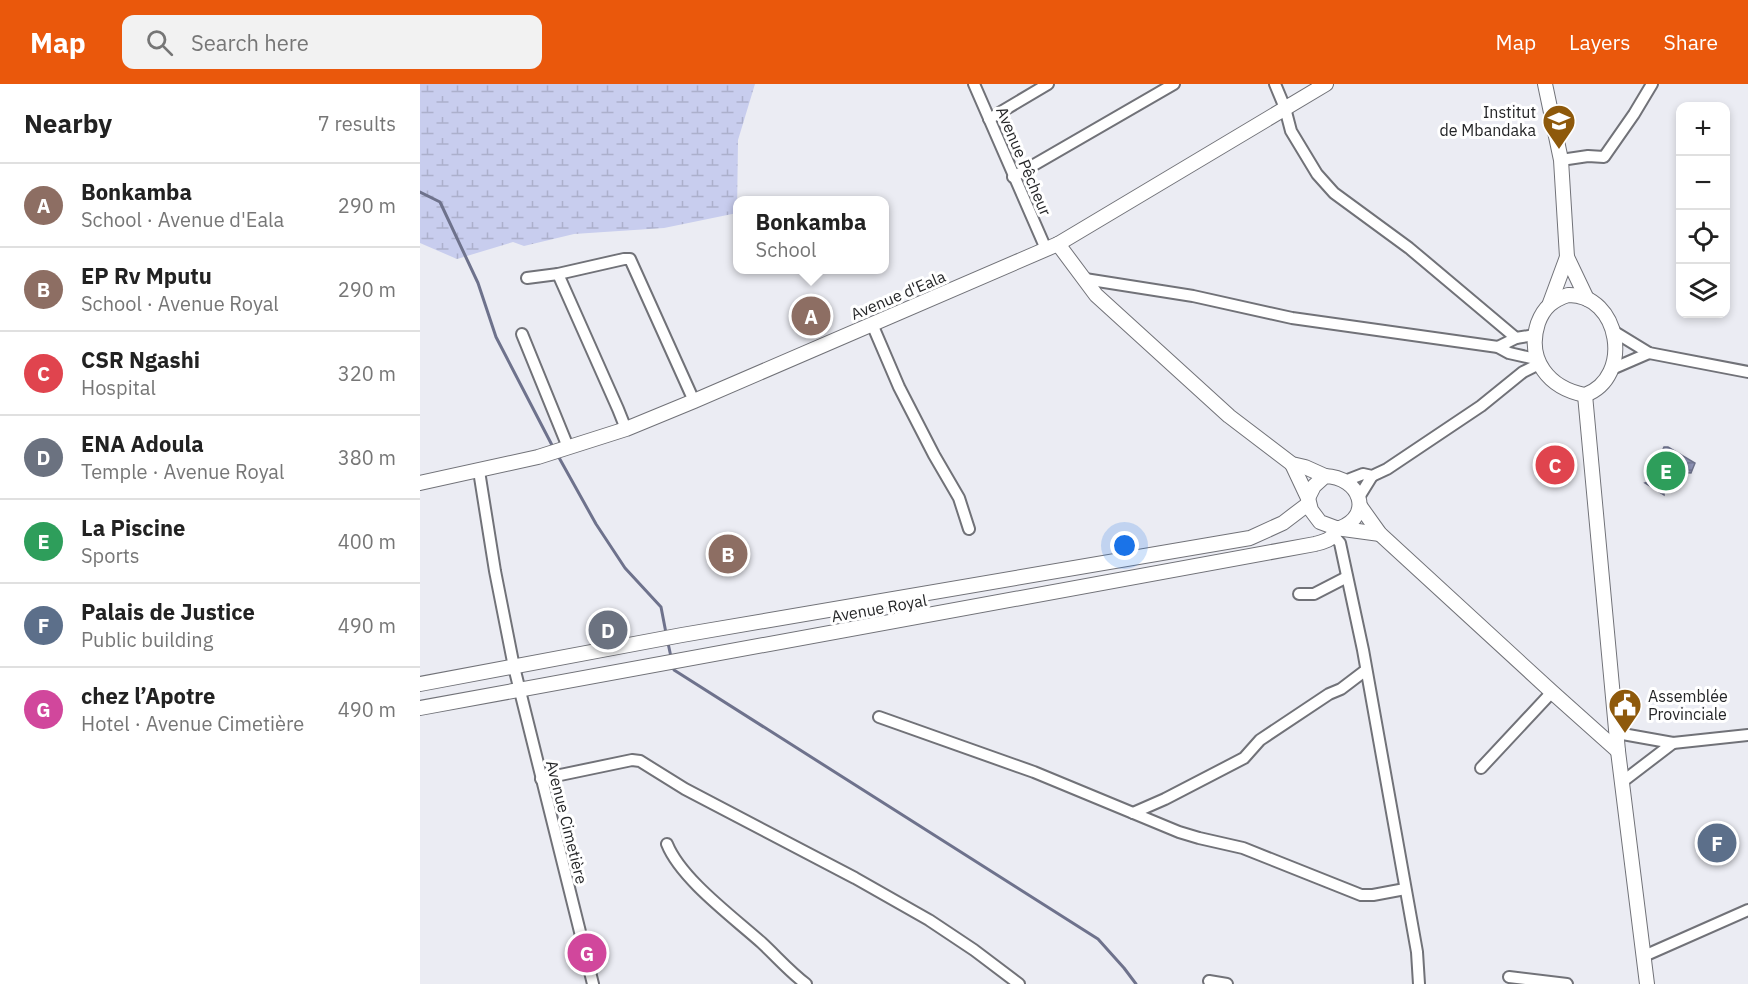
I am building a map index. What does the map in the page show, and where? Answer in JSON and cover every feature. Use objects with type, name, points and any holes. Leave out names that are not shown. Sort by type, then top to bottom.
[{"type":"street","name":"Avenue Pêcheur","points":[[974,84],[1013,177],[1052,247]]},
{"type":"street","points":[[989,119],[1048,84]]},
{"type":"street","points":[[1013,177],[1174,84]]},
{"type":"street","points":[[1275,84],[1291,131],[1317,174],[1334,193],[1408,248],[1516,338]]},
{"type":"street","name":"Avenue d'Eala","points":[[420,483],[538,457],[626,429],[1052,247],[1326,84]]},
{"type":"street","points":[[1545,84],[1561,160],[1567,257],[1587,299],[1605,316],[1613,331],[1617,346],[1612,369],[1597,389],[1585,395],[1575,393],[1547,375],[1538,361],[1534,344],[1540,318],[1550,303],[1567,257]]},
{"type":"street","points":[[1561,160],[1588,156],[1604,157],[1652,84]]},
{"type":"street","points":[[1052,247],[1085,279],[1096,295],[1229,416],[1292,464],[1345,481],[1352,486],[1380,534],[1618,751]]},
{"type":"street","points":[[527,278],[558,274],[624,259],[630,260],[694,401]]},
{"type":"street","points":[[558,274],[626,429]]},
{"type":"street","points":[[1085,279],[1193,296],[1292,318],[1498,347],[1509,353],[1538,361]]},
{"type":"street","points":[[1550,303],[1575,295],[1587,299]]},
{"type":"street","points":[[872,324],[899,387],[959,498],[969,529]]},
{"type":"street","points":[[1613,331],[1648,353],[1748,372]]},
{"type":"street","points":[[522,334],[565,449]]},
{"type":"street","points":[[1498,347],[1516,338],[1535,335]]},
{"type":"street","points":[[1612,369],[1648,353]]},
{"type":"street","points":[[1345,481],[1363,474],[1371,476],[1387,469],[1481,406],[1538,361]]},
{"type":"street","points":[[1585,395],[1618,751],[1647,984]]},
{"type":"street","points":[[1292,464],[1315,518],[1337,531],[1380,534]]},
{"type":"street","name":"Avenue Cimetière","points":[[479,471],[495,571],[519,690],[592,984]]},
{"type":"street","points":[[1308,501],[1314,486],[1325,476]]},
{"type":"street","points":[[1337,531],[1350,522],[1371,476]]},
{"type":"street","name":"Avenue Royal","points":[[420,684],[677,636],[1250,538],[1283,523],[1308,501]]},
{"type":"street","points":[[1337,531],[1366,670],[1417,952],[1419,984]]},
{"type":"street","name":"Avenue Royal","points":[[420,708],[1304,546],[1327,541],[1337,531]]},
{"type":"street","points":[[1299,594],[1314,594],[1347,577]]},
{"type":"street","points":[[1133,813],[1244,758],[1260,740],[1329,694],[1341,689],[1366,670]]},
{"type":"street","points":[[1481,768],[1552,692]]},
{"type":"street","points":[[879,717],[1034,772],[1199,838],[1243,848],[1361,894],[1373,895],[1405,889]]},
{"type":"street","points":[[1617,733],[1673,743],[1748,735]]},
{"type":"street","points":[[1622,782],[1673,743]]},
{"type":"street","points":[[541,779],[632,760],[640,761],[685,789],[855,878],[929,920],[974,950],[1018,984]]},
{"type":"street","points":[[667,844],[673,858],[683,870],[806,984]]},
{"type":"street","points":[[1644,956],[1748,910]]},
{"type":"street","points":[[1509,977],[1567,984]]},
{"type":"street","points":[[1209,981],[1227,984]]},
{"type":"green space","points":[[420,84],[755,84],[738,140],[737,196],[733,196],[733,214],[664,228],[574,234],[524,246],[513,242],[457,259],[420,243]]},
{"type":"shaded area","points":[[1664,447],[1668,447],[1695,463],[1691,473],[1676,472],[1664,495],[1645,483],[1648,482]]},
{"type":"waterway","points":[[420,192],[440,202],[478,283],[496,337],[554,449]]},
{"type":"waterway","points":[[557,454],[596,524],[625,568],[661,607],[666,633]]},
{"type":"waterway","points":[[668,643],[671,657]]},
{"type":"waterway","points":[[673,666],[674,670],[1098,939],[1136,984]]},
{"type":"place","name":"Institut de Mbandaka","points":[[1559,150]]},
{"type":"place","name":"Bonkamba","points":[[811,316]]},
{"type":"place","name":"CSR Ngashi","points":[[1555,465]]},
{"type":"place","name":"La Piscine","points":[[1666,471]]},
{"type":"place","name":"EP Rv Mputu","points":[[728,554]]},
{"type":"place","name":"ENA Adoula","points":[[608,630]]},
{"type":"place","name":"Assemblée Provinciale","points":[[1625,734]]},
{"type":"place","name":"Palais de Justice","points":[[1717,843]]},
{"type":"place","name":"chez l’Apotre","points":[[587,953]]}]
